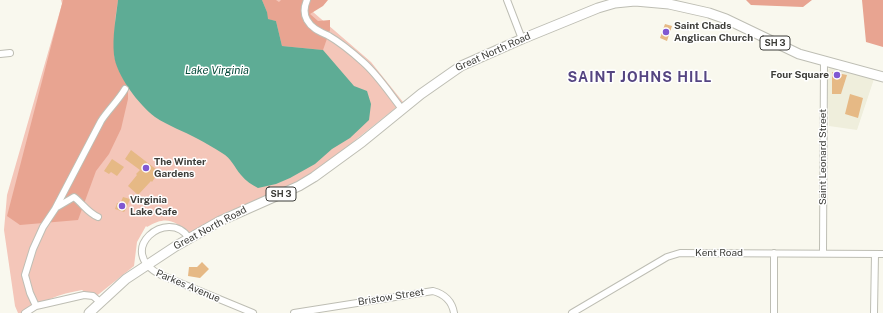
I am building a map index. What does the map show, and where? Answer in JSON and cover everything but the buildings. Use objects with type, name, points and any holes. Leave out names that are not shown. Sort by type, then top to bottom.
[{"type":"highway","name":"Great North Road","points":[[89,313],[126,279],[189,238],[232,215],[307,182],[362,142],[431,86],[461,66],[522,39],[602,7],[624,2],[650,1],[690,8],[726,19],[786,48],[824,61],[883,77]]},
{"type":"street","points":[[307,0],[304,7],[304,13],[307,21],[316,30],[329,37],[364,63],[402,109]]},
{"type":"street","points":[[507,0],[522,39]]},
{"type":"street","points":[[0,54],[10,53]]},
{"type":"street","name":"Saint Leonard Street","points":[[823,253],[824,61]]},
{"type":"street","points":[[36,306],[30,293],[26,275],[38,239],[43,227],[56,208],[101,122],[109,109],[120,98],[125,89]]},
{"type":"street","points":[[56,208],[74,197],[91,214],[98,217]]},
{"type":"street","points":[[146,265],[142,253],[142,246],[144,241],[159,228],[175,228],[185,232],[189,238]]},
{"type":"street","name":"Kent Road","points":[[572,313],[673,255],[685,253],[883,254]]},
{"type":"street","points":[[774,253],[774,313]]},
{"type":"street","points":[[874,313],[875,254]]},
{"type":"street","name":"Parkes Avenue","points":[[146,265],[161,276],[253,313]]},
{"type":"street","name":"Bristow Street","points":[[294,313],[433,291],[447,298],[453,308],[454,313]]},
{"type":"street","points":[[24,313],[36,306],[45,307],[84,295],[93,296],[100,302]]},
{"type":"shaded area","points":[[61,0],[322,0],[313,12],[371,62],[403,102],[318,170],[269,196],[227,212],[190,233],[179,225],[165,220],[147,227],[146,226],[137,242],[134,266],[94,298],[82,290],[51,298],[23,313],[18,313],[15,306],[4,230],[7,195],[62,4]]},
{"type":"shaded area","points":[[63,0],[118,0],[115,20],[114,56],[119,71],[128,87],[128,99],[121,129],[109,154],[96,171],[78,220],[20,225],[7,216]]},
{"type":"shaded area","points":[[262,0],[276,0],[279,2],[281,0],[328,0],[323,6],[310,14],[318,21],[330,20],[330,30],[323,50],[282,46],[276,21],[267,19],[267,12]]},
{"type":"shaded area","points":[[746,0],[812,0],[803,7],[751,5]]},
{"type":"shaded area","points":[[862,0],[883,0],[883,47],[866,42]]},
{"type":"shaded area","points":[[831,67],[874,79],[857,130],[829,126],[827,75],[828,70]]},
{"type":"water","name":"Lake Virginia","points":[[118,0],[262,0],[268,19],[276,21],[282,46],[323,50],[354,86],[367,91],[371,104],[369,120],[350,138],[332,149],[315,164],[276,184],[258,188],[249,183],[243,177],[231,160],[225,155],[193,136],[155,117],[142,105],[129,89],[119,71],[114,55],[114,34]]},
{"type":"place","name":"Saint Chads Anglican Church","points":[[666,32]]},
{"type":"place","name":"Four Square","points":[[837,75]]},
{"type":"place","name":"The Winter Gardens","points":[[146,168]]},
{"type":"place","name":"Virginia Lake Cafe","points":[[122,206]]},
{"type":"district","name":"SAINT JOHNS HILL","points":[[640,78]]}]
